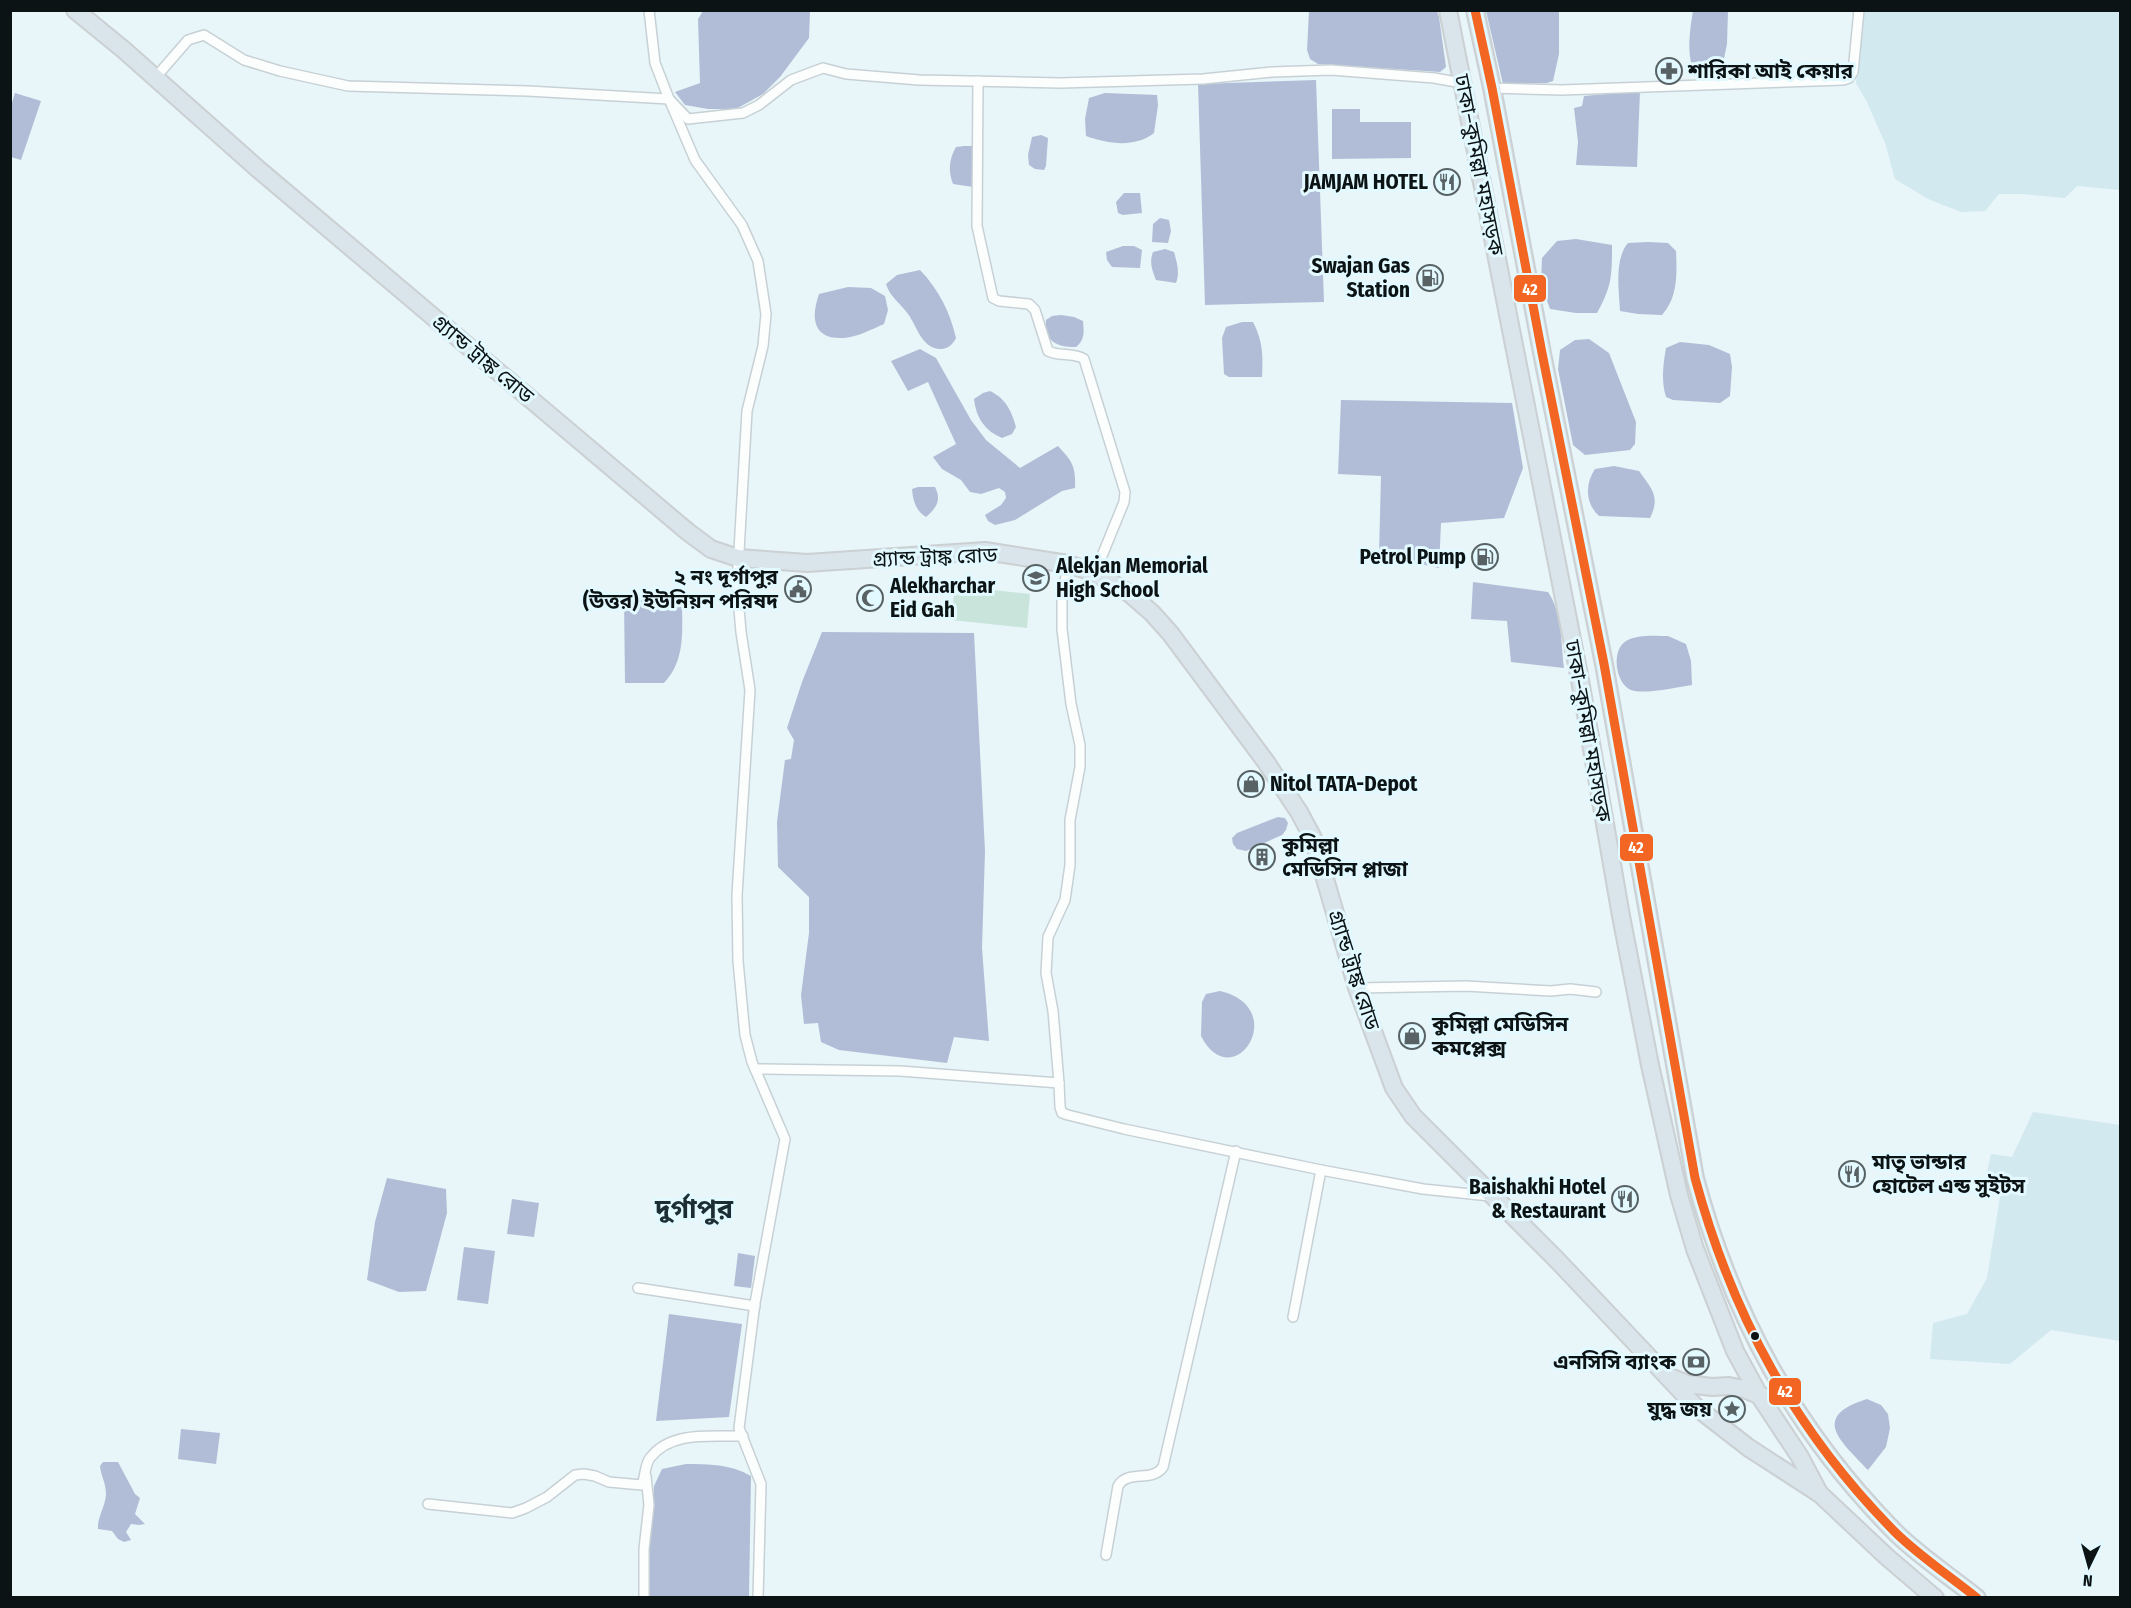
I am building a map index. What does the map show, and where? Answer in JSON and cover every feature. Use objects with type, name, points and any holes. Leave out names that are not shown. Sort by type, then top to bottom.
[{"type":"highway","name":"গ্র্যান্ড ট্রাঙ্ক রোড","points":[[75,10],[267,177],[711,549],[738,558],[807,562],[985,551],[1068,564],[1095,573],[1130,593],[1170,633],[1260,754],[1299,812],[1313,838],[1357,988],[1394,1088],[1413,1116],[1432,1138],[1557,1260],[1692,1403],[1742,1443],[1820,1494],[1935,1598]]},
{"type":"highway","name":"ঢাকা–কুমিল্লা মহাসড়ক","points":[[1448,10],[1580,680],[1628,950],[1673,1169],[1695,1249],[1719,1315],[1759,1395],[1790,1441],[1820,1494]]},
{"type":"highway","points":[[1475,10],[1604,664],[1695,1178],[1709,1230],[1750,1330],[1786,1396],[1808,1430],[1853,1488],[1897,1534],[1977,1598]]},
{"type":"highway","name":"গ্র্যান্ড ট্রাঙ্ক রোড","points":[[1664,1374],[1687,1384],[1702,1387],[1729,1386],[1776,1398],[1786,1396]]},
{"type":"highway","points":[[1692,1403],[1702,1387]]},
{"type":"highway","points":[[1790,1441],[1808,1430]]},
{"type":"street","points":[[649,10],[655,63],[695,160],[742,225],[758,261],[766,314],[763,346],[747,411],[737,586],[750,690],[737,895],[738,961],[745,1035],[755,1069],[785,1139],[755,1306],[739,1428],[761,1484],[758,1598]]},
{"type":"street","points":[[1492,88],[1562,90],[1843,80],[1850,78],[1854,72],[1859,10]]},
{"type":"street","points":[[155,78],[188,40],[204,35],[244,60],[280,71],[348,86],[528,91],[669,99],[688,118],[743,113],[759,105],[791,80],[823,68],[846,74],[919,80],[1116,83],[1331,70],[1434,78],[1462,83]]},
{"type":"street","points":[[978,81],[977,226],[993,298],[999,301],[1029,304],[1035,310],[1048,351],[1053,354],[1079,356],[1084,359],[1125,492],[1124,502],[1095,573]]},
{"type":"street","points":[[1068,564],[1062,599],[1062,629],[1071,704],[1080,745],[1080,767],[1070,820],[1070,866],[1065,900],[1048,937],[1046,973],[1053,1011],[1062,1113],[1124,1129],[1321,1170],[1423,1189],[1492,1196]]},
{"type":"street","points":[[1357,988],[1466,986],[1596,992]]},
{"type":"street","points":[[755,1069],[900,1071],[1059,1083]]},
{"type":"street","points":[[1106,1555],[1121,1480],[1153,1475],[1159,1473],[1163,1467],[1236,1151]]},
{"type":"street","points":[[1293,1317],[1321,1170]]},
{"type":"street","points":[[638,1288],[755,1306]]},
{"type":"street","points":[[428,1504],[512,1513],[547,1497],[575,1475],[584,1474],[609,1482],[642,1485],[648,1459],[665,1444],[682,1438],[743,1436]]},
{"type":"street","points":[[644,1598],[644,1549],[649,1505],[646,1473]]},
{"type":"shaded area","points":[[703,11],[810,11],[809,38],[780,77],[763,94],[736,109],[708,109],[685,105],[675,92],[700,83],[698,19]]},
{"type":"shaded area","points":[[1309,11],[1437,11],[1446,67],[1440,72],[1318,64],[1310,59],[1307,50]]},
{"type":"shaded area","points":[[1486,11],[1559,11],[1559,54],[1553,81],[1503,84]]},
{"type":"shaded area","points":[[1693,11],[1728,11],[1727,44],[1721,73],[1705,74],[1694,71],[1689,49]]},
{"type":"shaded area","points":[[1862,11],[2120,11],[2120,190],[2077,186],[2065,198],[1999,194],[1985,211],[1961,212],[1928,199],[1895,179],[1885,143],[1856,83]]},
{"type":"shaded area","points":[[1316,80],[1324,302],[1205,305],[1198,84]]},
{"type":"shaded area","points":[[1640,91],[1637,167],[1576,165],[1578,142],[1574,108],[1582,106],[1584,96]]},
{"type":"shaded area","points":[[15,93],[41,101],[21,160],[11,157],[11,106]]},
{"type":"shaded area","points":[[1105,93],[1157,95],[1154,133],[1147,138],[1130,143],[1103,141],[1086,136],[1085,119],[1089,98]]},
{"type":"shaded area","points":[[1332,109],[1360,109],[1360,122],[1411,122],[1411,158],[1332,159]]},
{"type":"shaded area","points":[[1041,135],[1048,138],[1044,170],[1035,169],[1029,165],[1028,155],[1032,137]]},
{"type":"shaded area","points":[[973,146],[975,183],[973,187],[953,184],[951,179],[952,156],[956,147]]},
{"type":"shaded area","points":[[1124,193],[1140,193],[1142,213],[1123,215],[1118,213],[1116,202]]},
{"type":"shaded area","points":[[1160,218],[1169,220],[1171,231],[1168,243],[1152,242],[1153,224]]},
{"type":"shaded area","points":[[1576,239],[1612,245],[1610,280],[1597,313],[1550,309],[1541,284],[1542,258],[1557,241]]},
{"type":"shaded area","points":[[1628,243],[1668,243],[1676,251],[1676,277],[1671,301],[1662,315],[1620,311],[1618,276],[1624,250]]},
{"type":"shaded area","points":[[1123,246],[1134,246],[1142,250],[1140,268],[1112,267],[1107,260],[1106,252]]},
{"type":"shaded area","points":[[1165,249],[1174,252],[1178,271],[1176,283],[1156,280],[1153,273],[1151,263],[1153,252]]},
{"type":"shaded area","points":[[920,270],[938,293],[954,328],[956,338],[954,342],[942,349],[925,342],[886,284],[897,275]]},
{"type":"shaded area","points":[[848,287],[871,288],[885,296],[888,310],[884,324],[844,338],[825,335],[816,325],[815,319],[819,294]]},
{"type":"shaded area","points":[[1061,315],[1083,321],[1084,332],[1076,347],[1053,342],[1047,334],[1046,320],[1052,316]]},
{"type":"shaded area","points":[[1242,322],[1253,322],[1259,336],[1262,377],[1229,377],[1224,374],[1222,338],[1226,327]]},
{"type":"shaded area","points":[[1589,339],[1609,353],[1636,422],[1635,444],[1630,450],[1585,455],[1573,445],[1558,369],[1560,350],[1575,340]]},
{"type":"shaded area","points":[[1680,342],[1709,345],[1730,354],[1732,367],[1730,396],[1720,403],[1673,400],[1666,397],[1663,373],[1666,348]]},
{"type":"shaded area","points":[[920,349],[936,358],[971,420],[986,440],[1020,468],[1058,446],[1072,464],[1075,488],[1062,491],[1015,520],[995,525],[988,521],[985,515],[1001,505],[1006,498],[1005,492],[999,488],[981,494],[970,492],[961,480],[942,469],[933,457],[956,444],[928,382],[908,391],[891,361]]},
{"type":"shaded area","points":[[990,391],[1007,406],[1016,427],[1012,434],[1002,438],[986,428],[975,406],[974,399]]},
{"type":"shaded area","points":[[1341,400],[1512,403],[1523,468],[1504,518],[1441,523],[1439,568],[1379,555],[1381,476],[1338,474]]},
{"type":"shaded area","points":[[1614,466],[1639,471],[1647,482],[1655,498],[1650,518],[1599,516],[1594,511],[1588,493],[1589,481],[1595,469]]},
{"type":"shaded area","points":[[935,487],[937,492],[937,504],[926,517],[917,509],[914,502],[912,489]]},
{"type":"shaded area","points":[[1473,582],[1548,592],[1556,609],[1564,668],[1511,662],[1507,621],[1471,619]]},
{"type":"shaded area","points":[[624,599],[682,601],[682,634],[679,655],[676,665],[664,683],[625,683]]},
{"type":"shaded area","points":[[822,632],[974,633],[985,851],[982,948],[989,1041],[954,1037],[947,1063],[839,1050],[821,1042],[818,1023],[804,1024],[801,995],[809,933],[809,897],[778,867],[777,822],[785,760],[791,759],[794,740],[787,728]]},
{"type":"shaded area","points":[[1668,636],[1686,644],[1691,661],[1692,685],[1644,692],[1631,690],[1621,681],[1618,674],[1617,659],[1621,645],[1636,637]]},
{"type":"shaded area","points":[[1278,817],[1285,818],[1288,823],[1282,835],[1246,851],[1237,849],[1233,844],[1232,838],[1237,833]]},
{"type":"shaded area","points":[[1220,991],[1241,1000],[1252,1014],[1254,1029],[1250,1043],[1240,1053],[1228,1058],[1214,1053],[1201,1036],[1202,1002],[1206,994]]},
{"type":"shaded area","points":[[2033,1112],[2120,1125],[2120,1341],[2051,1330],[2010,1364],[1930,1359],[1933,1323],[1967,1314],[1987,1278],[2001,1191],[1985,1181],[1991,1154],[2012,1157]]},
{"type":"shaded area","points":[[387,1178],[446,1189],[447,1213],[426,1291],[399,1292],[367,1280],[375,1222]]},
{"type":"shaded area","points":[[512,1199],[539,1203],[534,1237],[507,1234]]},
{"type":"shaded area","points":[[464,1247],[495,1251],[488,1304],[457,1300]]},
{"type":"shaded area","points":[[738,1253],[755,1256],[751,1288],[734,1286]]},
{"type":"shaded area","points":[[669,1314],[742,1324],[729,1417],[656,1421]]},
{"type":"shaded area","points":[[1867,1399],[1881,1405],[1888,1414],[1890,1428],[1886,1447],[1868,1470],[1841,1440],[1836,1431],[1835,1422],[1839,1414],[1849,1406]]},
{"type":"shaded area","points":[[181,1429],[220,1433],[216,1464],[178,1459]]},
{"type":"shaded area","points":[[103,1462],[118,1462],[135,1494],[140,1498],[135,1514],[145,1524],[131,1524],[126,1532],[131,1540],[124,1542],[118,1539],[112,1531],[98,1529],[106,1495],[100,1466]]},
{"type":"shaded area","points":[[686,1464],[727,1467],[751,1476],[749,1597],[646,1598],[654,1486],[662,1469]]},
{"type":"green space","points":[[955,586],[1030,594],[1027,628],[951,620]]},
{"type":"transit line","name":"42","points":[[1475,10],[1604,664],[1695,1178],[1710,1228],[1748,1324],[1771,1368],[1827,1453],[1859,1493],[1904,1541],[1977,1598]]},
{"type":"place","name":"শারিকা আই কেয়ার","points":[[1669,71]]},
{"type":"place","name":"JAMJAM HOTEL","points":[[1447,182]]},
{"type":"place","name":"Swajan Gas Station","points":[[1430,278]]},
{"type":"place","name":"Petrol Pump","points":[[1485,557]]},
{"type":"place","name":"Alekjan Memorial High School","points":[[1036,578]]},
{"type":"place","name":"২ নং দূর্গাপুর (উত্তর) ইউনিয়ন পরিষদ","points":[[798,589]]},
{"type":"place","name":"Alekharchar Eid Gah","points":[[870,598]]},
{"type":"place","name":"Nitol TATA-Depot","points":[[1251,784]]},
{"type":"place","name":"কুমিল্লা মেডিসিন প্লাজা","points":[[1262,857]]},
{"type":"place","name":"কুমিল্লা মেডিসিন কমপ্লেক্স","points":[[1412,1036]]},
{"type":"place","name":"মাতৃ ভান্ডার হোটেল এন্ড সুইটস","points":[[1852,1174]]},
{"type":"place","name":"Baishakhi Hotel & Restaurant","points":[[1625,1199]]},
{"type":"place","name":"এনসিসি ব্যাংক","points":[[1696,1362]]},
{"type":"place","name":"যুদ্ধ জয়","points":[[1732,1409]]},
{"type":"district","name":"দুর্গাপুর","points":[[694,1209]]}]
